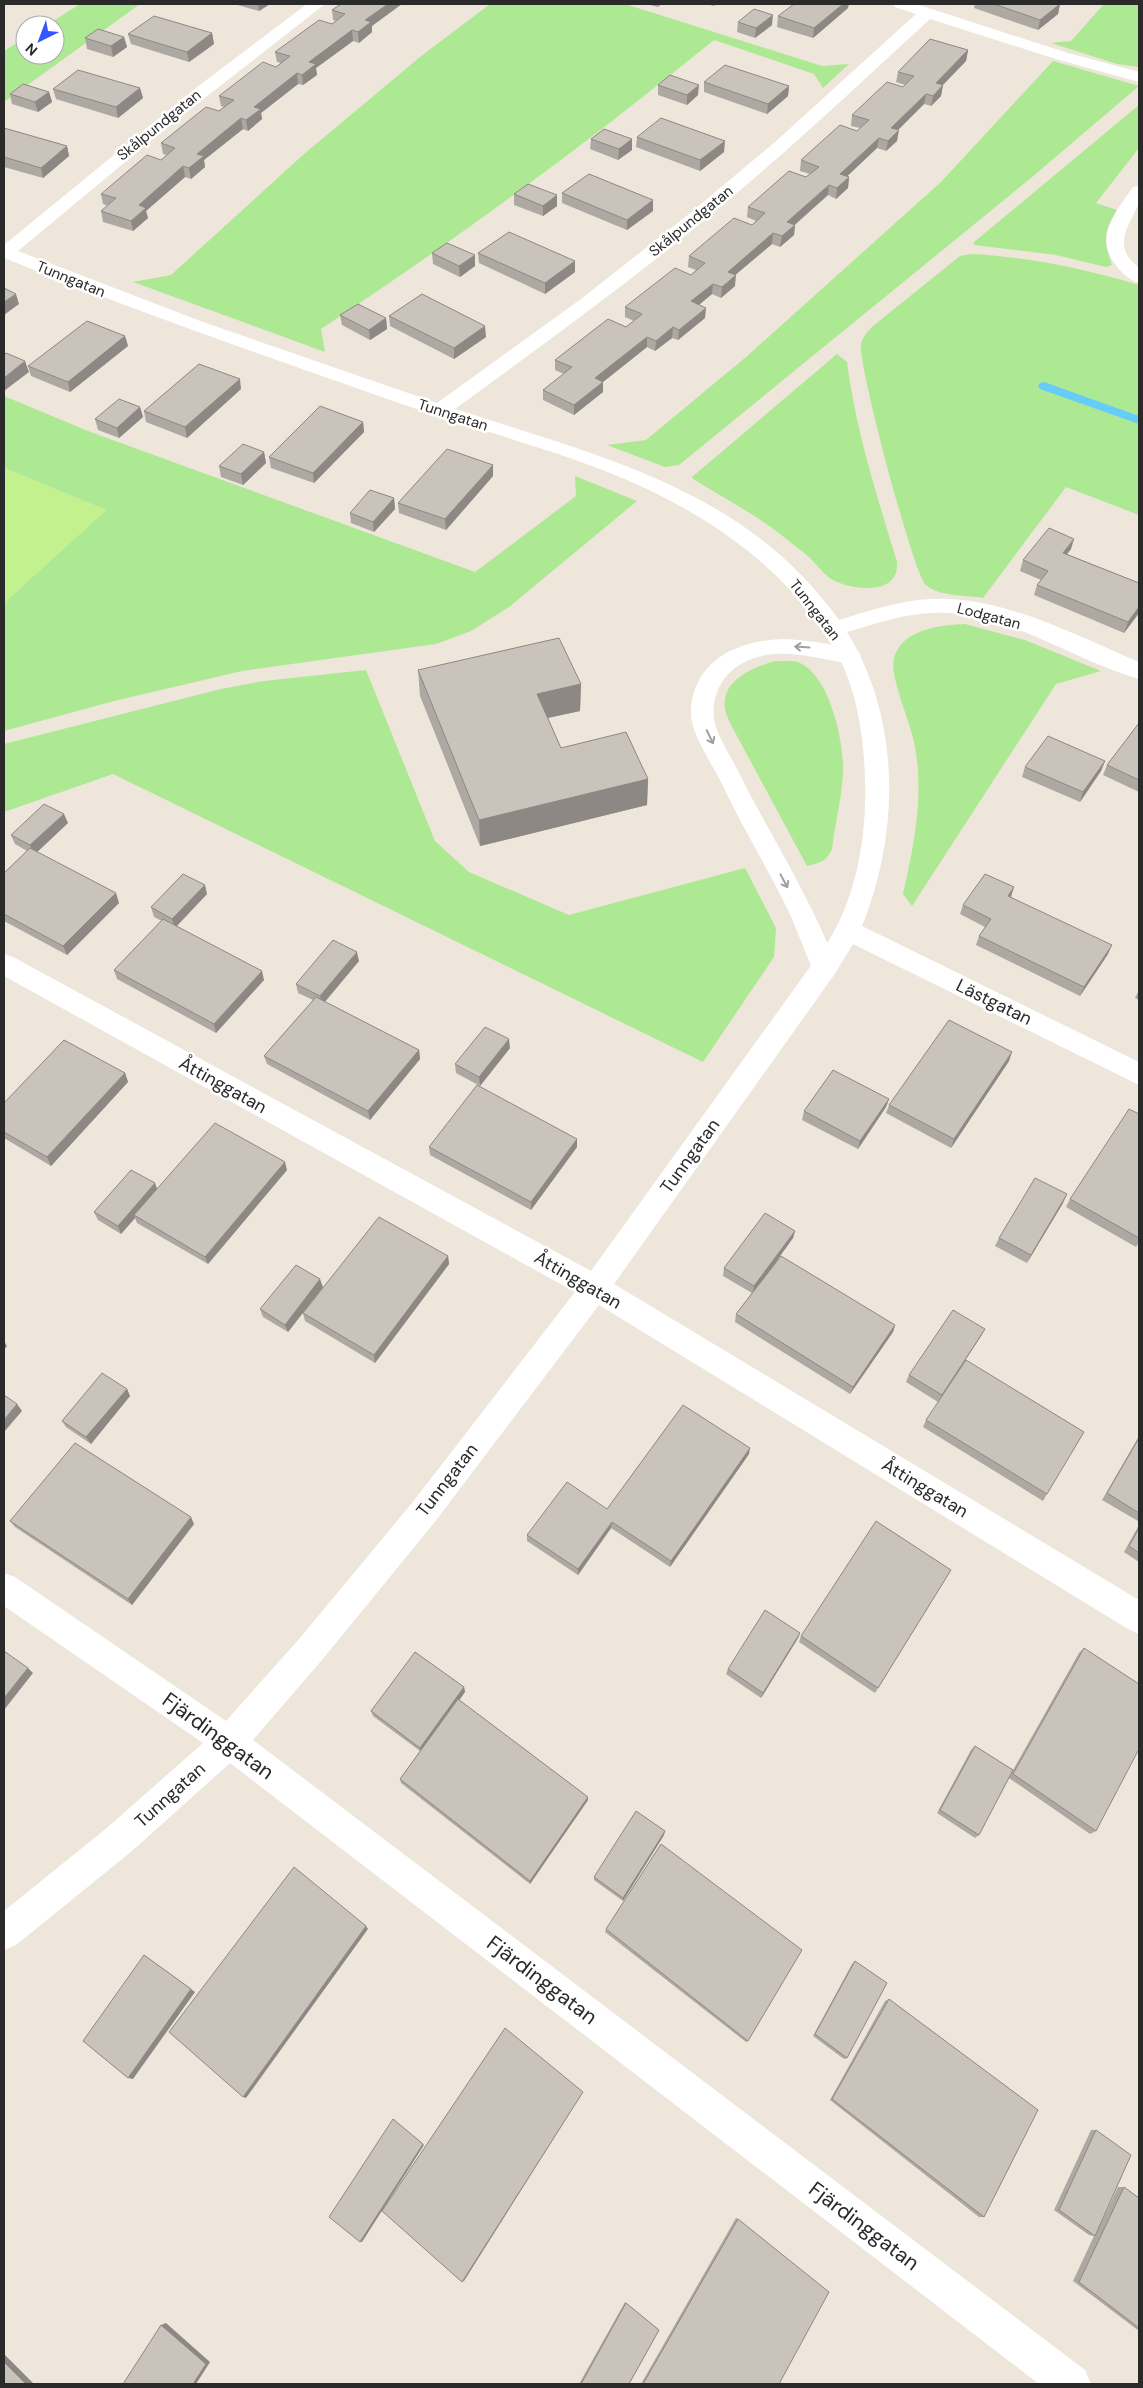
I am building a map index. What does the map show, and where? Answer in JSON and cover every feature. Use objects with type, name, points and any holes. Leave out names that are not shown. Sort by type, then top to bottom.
[{"type":"street","name":"Skålpundgatan","points":[[5,252],[229,68],[317,4]]},
{"type":"street","points":[[901,4],[1062,56],[1139,77]]},
{"type":"street","name":"Skålpundgatan","points":[[439,412],[587,304],[730,190],[928,12]]},
{"type":"street","points":[[1139,191],[1122,215],[1113,234],[1118,255],[1128,270],[1139,277]]},
{"type":"street","name":"Tunngatan","points":[[4,1933],[120,1840],[229,1742],[311,1649],[423,1513],[595,1288],[825,968],[848,930],[862,891],[870,859],[877,813],[878,769],[870,714],[850,656],[832,629],[808,597],[782,568],[749,541],[706,512],[628,472],[439,412],[117,297],[5,252]]},
{"type":"street","name":"Lodgatan","points":[[832,629],[916,608],[948,606],[976,610],[1019,623],[1139,671]]},
{"type":"street","name":"Tunngatan","points":[[825,968],[801,912],[747,813],[703,722],[702,706],[707,687],[715,673],[731,659],[755,649],[781,646],[810,648],[850,656]]},
{"type":"street","name":"Lästgatan","points":[[848,930],[1139,1074]]},
{"type":"street","name":"Åttinggatan","points":[[4,964],[595,1288],[1139,1618]]},
{"type":"street","name":"Fjärdinggatan","points":[[4,1588],[229,1742],[1071,2384]]},
{"type":"green space","points":[[80,4],[140,4],[65,58],[65,15],[63,15]]},
{"type":"green space","points":[[490,4],[625,4],[822,66],[849,64],[823,88],[814,74],[714,40],[570,153],[472,225],[321,329],[325,352],[133,282],[171,275],[304,154],[420,57]]},
{"type":"green space","points":[[1104,4],[1139,4],[1139,67],[1117,64],[1051,43],[1071,41]]},
{"type":"green space","points":[[15,44],[15,65],[55,65],[4,102],[4,51]]},
{"type":"green space","points":[[1053,61],[1139,86],[1031,178],[679,465],[665,467],[607,445],[646,440],[746,357],[941,182]]},
{"type":"green space","points":[[1139,105],[1139,148],[1096,203],[1117,210],[1109,225],[1106,236],[1107,249],[1112,265],[1106,267],[1056,255],[974,245],[974,242]]},
{"type":"green space","points":[[972,254],[1015,258],[1057,265],[1139,285],[1139,515],[1066,487],[983,598],[952,595],[937,591],[925,584],[910,544],[887,467],[868,389],[861,345],[867,332],[873,326],[960,256]]},
{"type":"green space","points":[[837,354],[847,362],[862,438],[897,562],[896,573],[892,580],[875,588],[854,587],[831,579],[807,555],[770,526],[692,477]]},
{"type":"green space","points":[[4,396],[88,431],[475,572],[576,496],[575,476],[637,501],[509,607],[471,631],[436,644],[242,671],[114,701],[4,731],[4,603],[106,510],[4,468]]},
{"type":"green space","points":[[4,468],[106,510],[4,603]]},
{"type":"green space","points":[[965,624],[1025,640],[1101,671],[1056,684],[912,906],[903,894],[911,858],[916,821],[918,766],[913,737],[895,677],[894,658],[898,648],[905,641],[924,630]]},
{"type":"green space","points":[[775,661],[798,662],[809,669],[818,679],[832,708],[840,740],[843,778],[832,849],[822,861],[807,866],[730,723],[725,710],[725,698],[734,682],[749,671]]},
{"type":"green space","points":[[366,670],[435,841],[469,872],[569,915],[745,868],[776,928],[774,957],[703,1062],[113,774],[4,812],[4,744],[221,689],[264,681]]},
{"type":"building","points":[[341,4],[388,4],[365,20],[371,22],[358,32],[352,30],[309,62],[316,64],[302,75],[297,73],[254,107],[261,109],[246,120],[241,118],[197,154],[204,156],[189,168],[183,166],[139,205],[146,208],[131,221],[101,211],[116,198],[101,194],[147,155],[161,160],[175,148],[161,143],[206,107],[219,111],[234,100],[219,96],[263,62],[276,67],[290,56],[275,52],[319,20],[332,24],[345,14],[332,10]]},
{"type":"building","points":[[794,4],[843,4],[814,28],[778,16]]},
{"type":"building","points":[[994,4],[1060,4],[1040,20]]},
{"type":"building","points":[[754,9],[773,15],[756,28],[738,22]]},
{"type":"building","points":[[154,16],[212,33],[187,52],[128,34]]},
{"type":"building","points":[[98,29],[124,37],[111,46],[85,38]]},
{"type":"building","points":[[930,39],[968,50],[936,83],[943,85],[933,96],[926,94],[891,128],[899,130],[888,141],[879,138],[840,174],[849,177],[837,188],[829,185],[787,222],[795,225],[782,236],[773,233],[728,272],[736,275],[722,287],[713,284],[691,301],[706,308],[679,330],[673,327],[656,341],[647,337],[595,378],[603,382],[574,405],[543,390],[572,367],[555,360],[608,319],[626,327],[642,314],[625,307],[675,268],[691,275],[705,263],[689,256],[734,218],[752,225],[765,213],[748,207],[789,171],[806,177],[819,167],[801,160],[840,125],[857,131],[869,120],[852,115],[887,82],[903,87],[914,76],[898,72]]},
{"type":"building","points":[[725,65],[789,86],[768,104],[704,82]]},
{"type":"building","points":[[78,70],[140,88],[116,107],[53,89]]},
{"type":"building","points":[[670,75],[699,85],[687,95],[658,85]]},
{"type":"building","points":[[23,84],[49,92],[35,102],[10,94]]},
{"type":"building","points":[[661,118],[725,141],[700,160],[637,137]]},
{"type":"building","points":[[4,128],[67,146],[41,168],[4,157]]},
{"type":"building","points":[[604,129],[632,139],[619,149],[591,139]]},
{"type":"building","points":[[589,174],[653,200],[627,220],[562,193]]},
{"type":"building","points":[[528,184],[557,195],[543,206],[514,194]]},
{"type":"building","points":[[509,232],[575,261],[545,283],[478,253]]},
{"type":"building","points":[[447,243],[475,255],[459,266],[432,253]]},
{"type":"building","points":[[4,288],[16,294],[4,302]]},
{"type":"building","points":[[422,294],[485,326],[454,348],[389,316]]},
{"type":"building","points":[[358,304],[386,318],[369,330],[340,315]]},
{"type":"building","points":[[87,321],[125,336],[68,382],[28,366]]},
{"type":"building","points":[[6,353],[25,361],[4,378],[4,355]]},
{"type":"building","points":[[199,364],[240,379],[185,427],[144,411]]},
{"type":"building","points":[[119,399],[140,407],[117,428],[95,419]]},
{"type":"building","points":[[320,406],[363,422],[313,473],[269,457]]},
{"type":"building","points":[[243,444],[264,452],[241,474],[219,466]]},
{"type":"building","points":[[447,449],[493,465],[445,519],[398,503]]},
{"type":"building","points":[[370,490],[394,498],[373,522],[350,513]]},
{"type":"building","points":[[1049,528],[1074,539],[1063,553],[1139,583],[1139,607],[1128,622],[1037,585],[1048,571],[1023,560]]},
{"type":"building","points":[[559,638],[581,684],[537,694],[561,748],[626,732],[648,779],[479,820],[418,670]]},
{"type":"building","points":[[1139,723],[1139,780],[1107,765]]},
{"type":"building","points":[[1048,736],[1105,761],[1083,792],[1025,767]]},
{"type":"building","points":[[44,804],[64,814],[30,845],[11,835]]},
{"type":"building","points":[[30,848],[116,893],[63,946],[4,914],[4,873]]},
{"type":"building","points":[[183,874],[205,885],[172,919],[151,907]]},
{"type":"building","points":[[985,874],[1014,887],[1008,896],[1112,945],[1084,987],[979,936],[991,919],[963,905]]},
{"type":"building","points":[[163,919],[262,971],[214,1024],[114,970]]},
{"type":"building","points":[[333,940],[357,952],[320,996],[296,984]]},
{"type":"building","points":[[316,997],[419,1050],[368,1111],[264,1056]]},
{"type":"building","points":[[949,1020],[1012,1052],[954,1139],[889,1105]]},
{"type":"building","points":[[485,1027],[509,1039],[479,1077],[455,1064]]},
{"type":"building","points":[[64,1040],[125,1073],[47,1157],[4,1132],[4,1103]]},
{"type":"building","points":[[833,1070],[889,1099],[860,1141],[804,1111]]},
{"type":"building","points":[[477,1085],[577,1139],[531,1202],[429,1147]]},
{"type":"building","points":[[1129,1109],[1139,1114],[1139,1238],[1070,1199]]},
{"type":"building","points":[[215,1123],[285,1162],[205,1257],[134,1215]]},
{"type":"building","points":[[131,1170],[155,1183],[118,1226],[94,1212]]},
{"type":"building","points":[[1035,1178],[1067,1194],[1031,1255],[999,1238]]},
{"type":"building","points":[[765,1213],[795,1231],[754,1286],[724,1268]]},
{"type":"building","points":[[379,1217],[448,1256],[374,1355],[303,1313]]},
{"type":"building","points":[[781,1256],[895,1325],[853,1387],[736,1314]]},
{"type":"building","points":[[296,1265],[320,1279],[285,1325],[260,1309]]},
{"type":"building","points":[[953,1310],[985,1329],[942,1395],[909,1375]]},
{"type":"building","points":[[966,1360],[1084,1432],[1047,1494],[926,1420]]},
{"type":"building","points":[[102,1373],[127,1389],[86,1437],[62,1421]]},
{"type":"building","points":[[4,1395],[17,1404],[4,1420]]},
{"type":"building","points":[[683,1405],[750,1448],[671,1561],[612,1522],[578,1569],[527,1535],[567,1482],[607,1509]]},
{"type":"building","points":[[1139,1438],[1139,1513],[1107,1493]]},
{"type":"building","points":[[75,1443],[191,1517],[128,1599],[10,1521]]},
{"type":"building","points":[[876,1521],[951,1570],[878,1688],[801,1636]]},
{"type":"building","points":[[1139,1528],[1139,1553],[1129,1546]]},
{"type":"building","points":[[765,1610],[800,1633],[763,1693],[728,1669]]},
{"type":"building","points":[[1084,1648],[1139,1684],[1139,1749],[1096,1831],[1013,1774]]},
{"type":"building","points":[[4,1651],[28,1668],[4,1698]]},
{"type":"building","points":[[415,1652],[464,1687],[420,1748],[371,1711]]},
{"type":"building","points":[[458,1699],[588,1797],[530,1881],[400,1779]]},
{"type":"building","points":[[975,1746],[1013,1770],[979,1835],[940,1810]]},
{"type":"building","points":[[636,1811],[665,1831],[623,1898],[594,1877]]},
{"type":"building","points":[[661,1844],[802,1950],[748,2041],[606,1929]]},
{"type":"building","points":[[294,1867],[366,1926],[243,2097],[169,2032]]},
{"type":"building","points":[[144,1955],[191,1989],[128,2078],[83,2041]]},
{"type":"building","points":[[855,1961],[887,1983],[847,2058],[815,2034]]},
{"type":"building","points":[[889,1999],[1038,2110],[984,2217],[832,2099]]},
{"type":"building","points":[[505,2028],[583,2092],[462,2282],[382,2211]]},
{"type":"building","points":[[393,2119],[423,2144],[360,2242],[329,2217]]},
{"type":"building","points":[[1096,2130],[1131,2155],[1095,2236],[1059,2210]]},
{"type":"building","points":[[1124,2187],[1139,2198],[1139,2328],[1079,2282]]},
{"type":"building","points":[[738,2219],[829,2292],[779,2384],[643,2384]]},
{"type":"building","points":[[626,2303],[659,2330],[629,2384],[581,2384]]},
{"type":"building","points":[[161,2325],[206,2364],[193,2384],[123,2384]]},
{"type":"building","points":[[4,2362],[26,2384],[4,2384]]},
{"type":"waterway","points":[[1044,386],[1139,420]]}]
